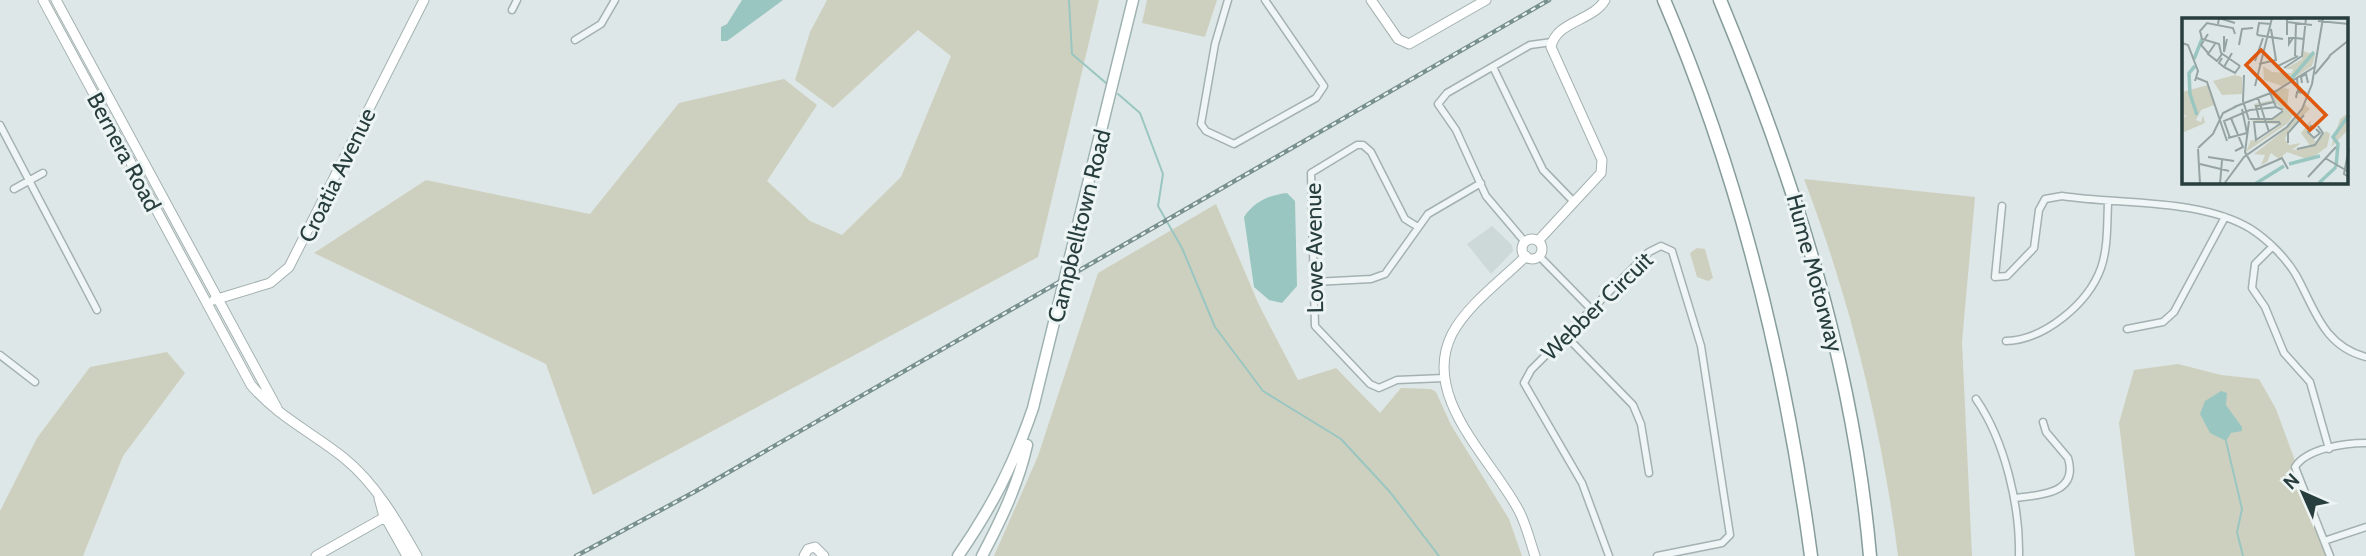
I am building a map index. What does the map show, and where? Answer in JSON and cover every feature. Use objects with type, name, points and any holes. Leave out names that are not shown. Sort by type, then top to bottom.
[{"type":"highway","points":[[1664,0],[1703,104],[1736,206],[1764,309],[1800,480],[1811,556]]},
{"type":"highway","name":"Hume Motorway","points":[[1720,0],[1761,99],[1810,247],[1850,412],[1866,505],[1870,556]]},
{"type":"main road","name":"Campbelltown Road","points":[[1125,44],[1133,0]]},
{"type":"main road","name":"Campbelltown Road","points":[[982,556],[1018,480],[1125,44],[1139,0]]},
{"type":"main road","name":"Campbelltown Road","points":[[958,556],[995,502],[1021,445],[1034,408]]},
{"type":"street","name":"Bernera Road","points":[[43,0],[260,396],[352,464],[390,509],[418,556]]},
{"type":"street","name":"Bernera Road","points":[[56,0],[278,410]]},
{"type":"street","name":"Croatia Avenue","points":[[207,303],[270,283],[296,257],[424,0]]},
{"type":"street","points":[[512,10],[517,0]]},
{"type":"street","points":[[575,40],[601,24],[615,0]]},
{"type":"street","points":[[1228,0],[1215,44],[1201,119],[1206,131],[1229,143],[1238,142],[1322,93],[1321,79],[1265,0]]},
{"type":"street","points":[[1371,0],[1398,38],[1409,44],[1486,0]]},
{"type":"street","points":[[1538,241],[1598,179],[1602,160],[1554,60],[1552,42],[1558,33],[1596,10],[1605,0]]},
{"type":"street","points":[[1525,242],[1496,211],[1456,130],[1438,104],[1447,93],[1530,45],[1552,42]]},
{"type":"street","points":[[1493,67],[1543,170],[1574,202]]},
{"type":"street","points":[[0,125],[97,310]]},
{"type":"street","name":"Lowe Avenue","points":[[1418,228],[1405,219],[1371,152],[1363,145],[1357,145],[1316,169],[1310,178],[1315,326],[1370,384],[1380,388],[1397,380],[1444,378]]},
{"type":"street","points":[[14,189],[43,173]]},
{"type":"street","points":[[1314,282],[1371,279],[1385,274],[1418,228],[1440,206],[1481,183]]},
{"type":"street","points":[[2002,206],[1995,277],[2007,276],[2034,248],[2039,211],[2045,199],[2062,196],[2108,203],[2193,208],[2225,217],[2250,229],[2272,247],[2294,272],[2321,327],[2343,348],[2366,357]]},
{"type":"street","points":[[2006,341],[2029,339],[2046,331],[2090,288],[2103,259],[2108,203]]},
{"type":"street","points":[[2127,329],[2163,322],[2174,312],[2225,217]]},
{"type":"street","points":[[1532,239],[1538,241],[1542,247],[1539,256],[1534,259],[1526,256],[1522,248],[1525,242],[1532,239]]},
{"type":"street","name":"Webber Circuit","points":[[1609,556],[1582,483],[1524,383],[1531,370],[1591,309],[1649,252],[1661,246],[1671,251],[1701,346],[1730,536],[1722,543],[1657,556]]},
{"type":"street","points":[[2272,247],[2255,264],[2252,288],[2270,318],[2284,353],[2309,382],[2329,449]]},
{"type":"street","points":[[1526,256],[1467,313],[1453,332],[1444,361],[1444,378],[1460,418],[1520,512],[1535,556]]},
{"type":"street","points":[[1539,256],[1591,309]]},
{"type":"street","points":[[1565,335],[1633,405],[1641,424],[1649,473]]},
{"type":"street","points":[[0,355],[35,382]]},
{"type":"street","points":[[1976,399],[2000,452],[2015,498],[2019,556]]},
{"type":"street","points":[[2015,498],[2053,493],[2063,487],[2068,479],[2068,458],[2046,432],[2043,422]]},
{"type":"street","points":[[2330,556],[2295,470],[2302,459],[2329,449],[2366,443]]},
{"type":"street","points":[[379,498],[385,517],[407,556]]},
{"type":"street","points":[[316,556],[385,517]]},
{"type":"street","points":[[2324,541],[2366,527]]},
{"type":"street","points":[[804,556],[808,549],[815,547],[824,556]]},
{"type":"shaded area","points":[[1492,226],[1512,245],[1513,251],[1491,274],[1467,244]]},
{"type":"green space","points":[[827,0],[1099,0],[1038,257],[593,495],[546,364],[314,253],[426,180],[590,214],[679,103],[784,79],[817,105],[767,181],[810,221],[842,235],[901,177],[951,56],[918,30],[833,108],[795,80],[810,32]]},
{"type":"green space","points":[[1147,0],[1217,0],[1205,37],[1142,23]]},
{"type":"green space","points":[[1804,179],[1975,197],[1962,342],[1972,556],[1898,556],[1883,460],[1862,365],[1836,271]]},
{"type":"green space","points":[[1216,204],[1259,305],[1298,380],[1336,368],[1380,413],[1401,388],[1431,389],[1436,392],[1451,425],[1509,519],[1522,556],[994,556],[1038,456],[1098,273]]},
{"type":"green space","points":[[1697,248],[1705,249],[1713,278],[1708,281],[1697,277],[1690,253]]},
{"type":"green space","points":[[167,352],[185,373],[123,456],[83,556],[0,556],[0,511],[37,438],[90,367]]},
{"type":"green space","points":[[2178,364],[2221,375],[2259,379],[2276,409],[2330,556],[2135,556],[2119,423],[2134,370]]},
{"type":"water","points":[[742,0],[783,0],[727,41],[721,41],[721,27],[727,24]]},
{"type":"water","points":[[1287,193],[1295,201],[1297,286],[1282,303],[1269,300],[1254,287],[1244,217],[1262,200]]},
{"type":"water","points":[[2221,391],[2227,393],[2226,405],[2242,427],[2242,431],[2231,433],[2226,441],[2210,433],[2200,414],[2205,401]]},
{"type":"waterway","points":[[1069,0],[1072,54],[1106,83]]},
{"type":"waterway","points":[[1118,94],[1140,113],[1163,174],[1158,206],[1182,248],[1215,327],[1263,391],[1341,439],[1390,492],[1439,556]]},
{"type":"waterway","points":[[2226,441],[2242,509],[2237,532],[2243,556]]},
{"type":"railway","points":[[576,556],[696,491],[1549,0]]}]
